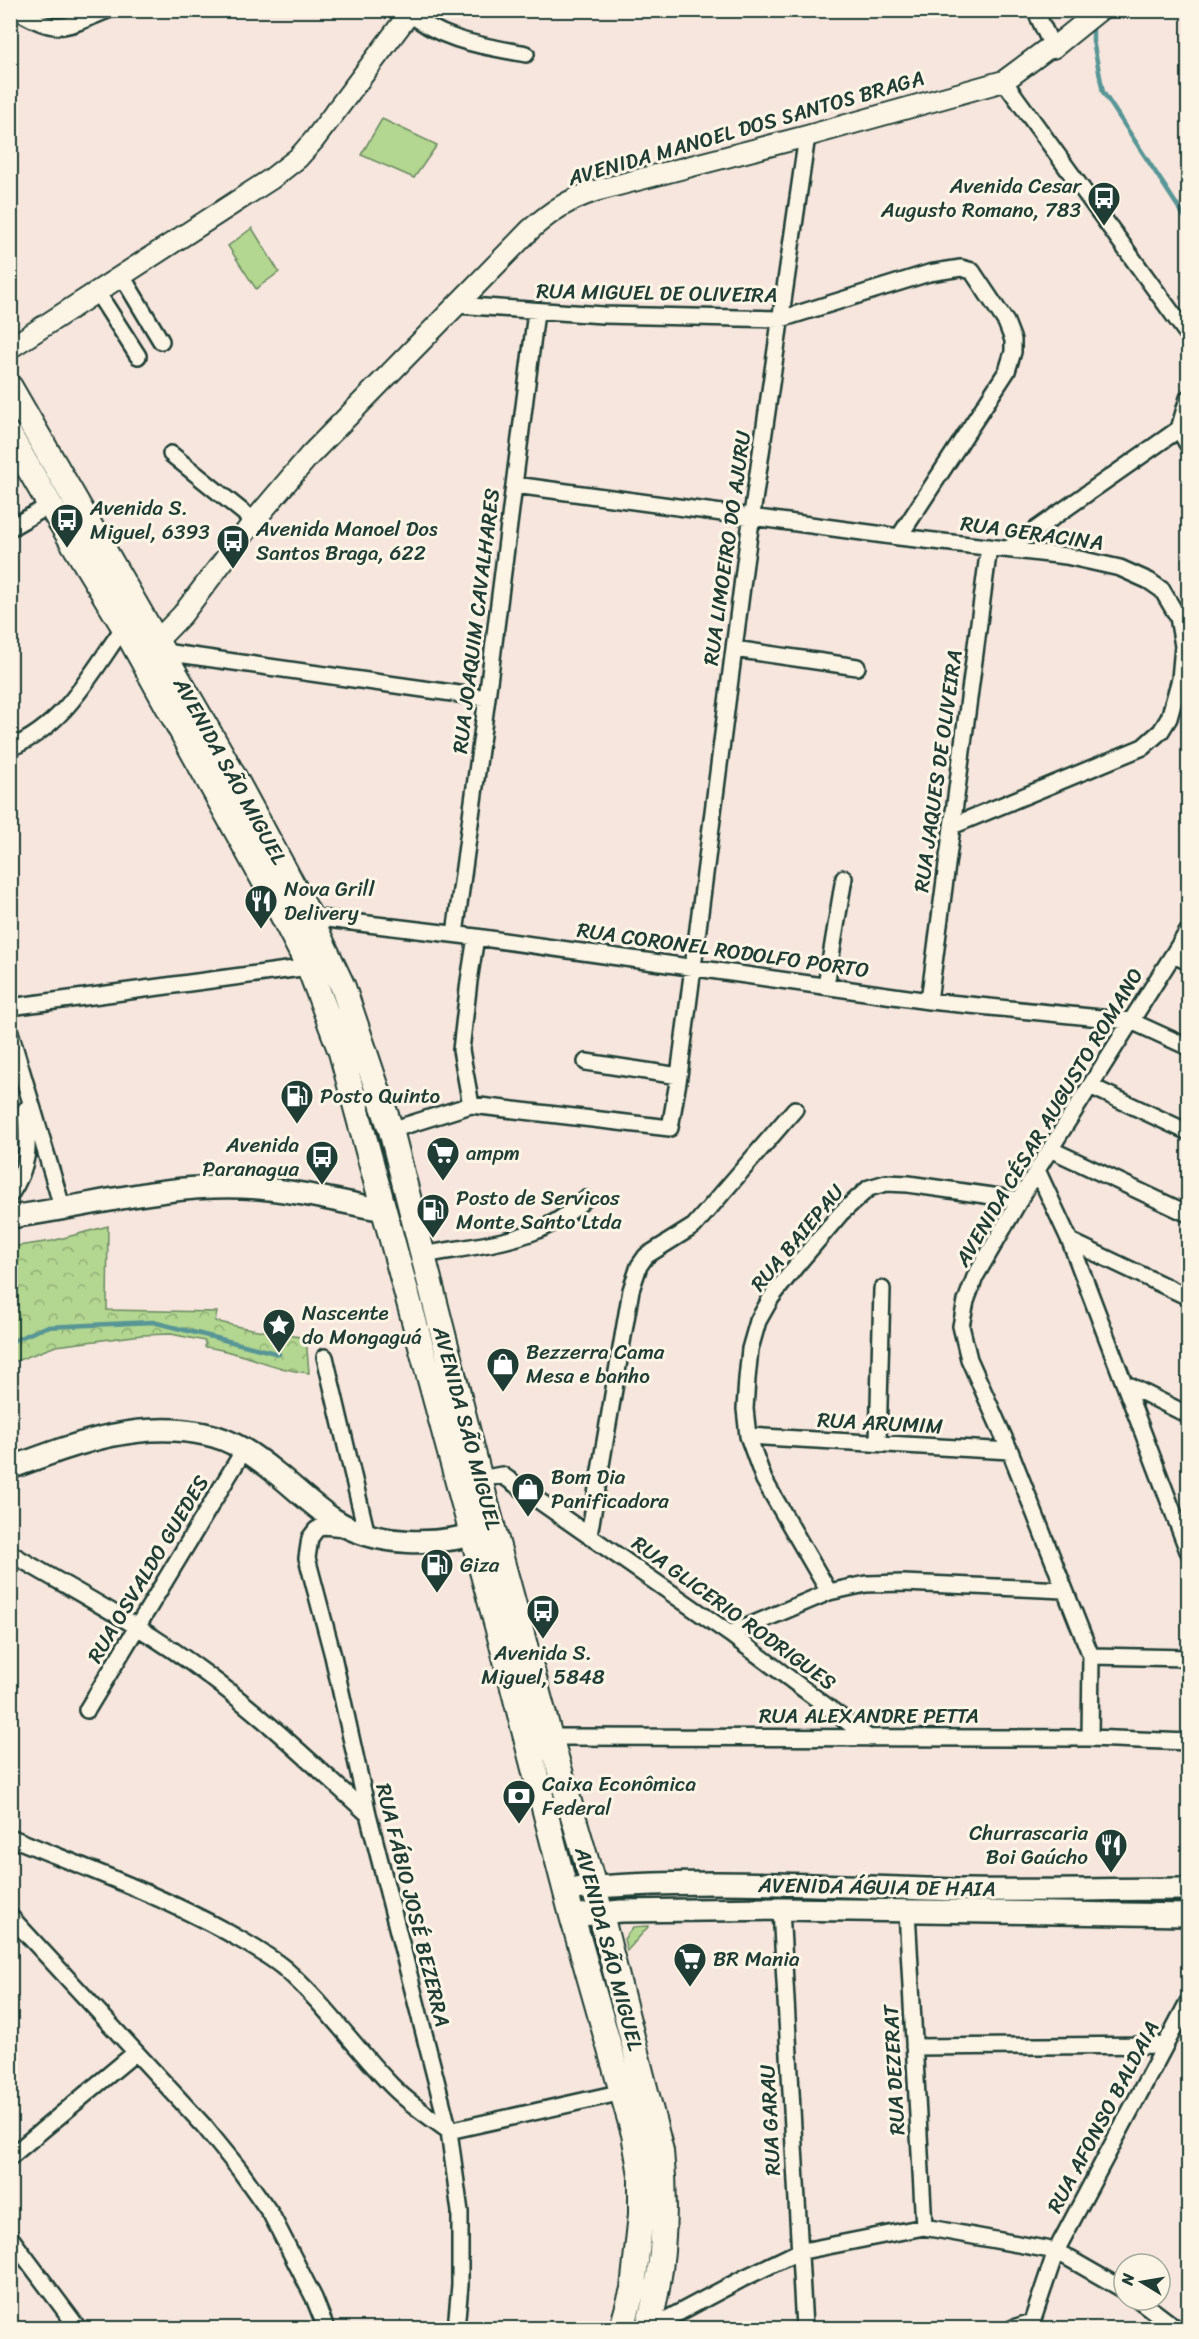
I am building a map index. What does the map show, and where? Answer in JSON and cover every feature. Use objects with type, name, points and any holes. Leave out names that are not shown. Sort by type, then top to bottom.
[{"type":"main road","name":"AVENIDA SÃO MIGUEL","points":[[10,387],[161,646],[310,917],[343,987],[391,1130],[480,1479],[483,1533],[565,1890],[634,2134],[641,2175],[641,2214],[633,2289],[622,2328]]},
{"type":"main road","name":"AVENIDA SÃO MIGUEL","points":[[10,436],[124,627],[309,967],[346,1071],[383,1209],[483,1533],[550,1737],[594,1887],[661,2151],[665,2193],[661,2259],[656,2299],[649,2328]]},
{"type":"main road","points":[[10,1217],[183,1189],[242,1187],[282,1191],[383,1209],[397,1215],[421,1247]]},
{"type":"main road","points":[[10,1468],[99,1438],[145,1429],[179,1429],[208,1434],[244,1450],[266,1464],[331,1518],[358,1532],[386,1539],[416,1541],[483,1533]]},
{"type":"main road","name":"AVENIDA ÁGUIA DE HAIA","points":[[565,1890],[625,1884],[966,1890],[1188,1889]]},
{"type":"main road","name":"AVENIDA ÁGUIA DE HAIA","points":[[572,1916],[600,1913],[781,1909],[1188,1916]]},
{"type":"street","points":[[16,10],[40,24],[55,28],[72,25],[108,10]]},
{"type":"street","points":[[1035,10],[1050,46]]},
{"type":"street","name":"AVENIDA MANOEL DOS SANTOS BRAGA","points":[[140,657],[161,646],[254,521],[329,433],[551,211],[568,200],[596,191],[807,136],[1004,81],[1050,46],[1081,18],[1100,10]]},
{"type":"street","points":[[10,348],[271,179],[298,158],[332,118],[409,11],[423,24],[442,35],[470,44],[526,54]]},
{"type":"street","points":[[1004,81],[1188,335]]},
{"type":"street","name":"RUA LIMOEIRO DO AJURU","points":[[471,1105],[670,1128],[679,1076],[752,518],[807,136]]},
{"type":"street","name":"RUA MIGUEL DE OLIVEIRA","points":[[456,305],[536,312],[781,319],[929,273],[961,268],[972,271],[1006,322],[1013,340],[1013,352],[1007,371],[899,537]]},
{"type":"street","points":[[122,276],[161,341]]},
{"type":"street","points":[[96,292],[138,356]]},
{"type":"street","name":"RUA JOAQUIM CAVALHARES","points":[[455,934],[536,312]]},
{"type":"street","points":[[1008,549],[1179,429],[1188,398]]},
{"type":"street","points":[[1179,429],[1188,445]]},
{"type":"street","points":[[171,454],[254,521]]},
{"type":"street","name":"RUA GERACINA","points":[[514,485],[899,537],[1066,556],[1109,565],[1149,580],[1162,590],[1178,617],[1183,646],[1180,679],[1169,718],[1161,731],[1143,747],[952,826]]},
{"type":"street","points":[[10,528],[50,505]]},
{"type":"street","name":"RUA JAQUES DE OLIVEIRA","points":[[929,1001],[989,547]]},
{"type":"street","points":[[10,748],[29,741],[76,698],[139,608]]},
{"type":"street","points":[[161,646],[487,698]]},
{"type":"street","points":[[734,649],[857,667]]},
{"type":"street","points":[[826,986],[844,878]]},
{"type":"street","name":"RUA CORONEL RODOLFO PORTO","points":[[310,917],[455,934],[929,1001],[1131,1021],[1188,1047]]},
{"type":"street","name":"AVENIDA CÉSAR AUGUSTO ROMANO","points":[[1090,1738],[1091,1656],[1010,1451],[969,1359],[961,1326],[966,1301],[975,1277],[1037,1170],[1188,932]]},
{"type":"street","points":[[391,1130],[471,1105],[461,1050],[467,990],[476,937]]},
{"type":"street","points":[[1174,955],[1188,962]]},
{"type":"street","points":[[10,1007],[309,967]]},
{"type":"street","points":[[10,1032],[63,1210]]},
{"type":"street","points":[[586,1062],[679,1076]]},
{"type":"street","points":[[10,1195],[21,1179],[26,1164],[28,1145],[25,1082]]},
{"type":"street","points":[[1090,1086],[1188,1131]]},
{"type":"street","points":[[589,1535],[631,1290],[639,1266],[646,1256],[694,1226],[795,1109]]},
{"type":"street","points":[[1050,1149],[1188,1214]]},
{"type":"street","points":[[1037,1170],[1070,1241],[1188,1551]]},
{"type":"street","name":"RUA BAIEPAU","points":[[828,1592],[764,1480],[747,1436],[745,1409],[747,1379],[750,1349],[758,1321],[771,1298],[796,1266],[856,1198],[868,1188],[886,1183],[908,1184],[1020,1200]]},
{"type":"street","points":[[421,1247],[495,1242],[526,1233],[551,1225],[585,1199]]},
{"type":"street","points":[[1070,1241],[1188,1297]]},
{"type":"street","points":[[878,1443],[882,1289]]},
{"type":"street","points":[[325,1357],[358,1532]]},
{"type":"street","points":[[1124,1383],[1188,1415]]},
{"type":"street","name":"RUA ARUMIM","points":[[747,1436],[1010,1451]]},
{"type":"street","name":"RUA OSVALDO GUEDES","points":[[87,1710],[244,1450]]},
{"type":"street","name":"RUA GLICERIO RODRIGUES","points":[[480,1479],[502,1475],[730,1634],[869,1738]]},
{"type":"street","name":"RUA FÁBIO JOSÉ BEZERRA","points":[[358,1532],[323,1526],[316,1530],[310,1538],[307,1558],[333,1656],[368,1814],[449,2131],[460,2212],[456,2328]]},
{"type":"street","points":[[10,1553],[138,1626],[205,1673],[258,1714],[368,1814]]},
{"type":"street","points":[[730,1634],[828,1592],[866,1584],[903,1583],[1064,1590]]},
{"type":"street","points":[[1091,1656],[1188,1658]]},
{"type":"street","name":"RUA ALEXANDRE PETTA","points":[[550,1737],[1090,1738],[1188,1742]]},
{"type":"street","points":[[10,1837],[147,1892],[252,1946],[283,1967],[311,1994],[394,2088],[418,2110],[449,2131],[623,2092]]},
{"type":"street","name":"RUA GARAU","points":[[781,1909],[798,2252],[804,2328]]},
{"type":"street","name":"RUA DEZERAT","points":[[907,1911],[924,2227]]},
{"type":"street","points":[[10,1916],[204,2126],[239,2169],[271,2214],[314,2298],[326,2328]]},
{"type":"street","name":"RUA AFONSO BALDAIA","points":[[1034,2325],[1056,2252],[1188,2002]]},
{"type":"street","points":[[914,2047],[1164,2045]]},
{"type":"street","points":[[10,2157],[135,2053]]},
{"type":"street","points":[[649,2328],[798,2252],[924,2227],[1056,2252],[1112,2283]]},
{"type":"street","points":[[10,2236],[78,2328]]},
{"type":"street","points":[[1155,2312],[1176,2328]]},
{"type":"street","points":[[1013,2328],[1034,2325]]},
{"type":"green space","points":[[382,119],[437,145],[414,178],[361,155]]},
{"type":"green space","points":[[252,228],[279,272],[256,289],[228,246]]},
{"type":"green space","points":[[108,1226],[107,1310],[217,1312],[215,1321],[306,1338],[309,1373],[205,1347],[205,1341],[171,1334],[142,1335],[56,1346],[11,1363],[11,1247],[52,1241]]},
{"type":"green space","points":[[648,1926],[627,1951],[624,1939],[633,1927]]},
{"type":"waterway","points":[[1093,23],[1093,41],[1103,92],[1188,222]]},
{"type":"waterway","points":[[10,1342],[46,1327],[153,1322],[279,1354]]},
{"type":"place","name":"Avenida Cesar Augusto Romano, 783","points":[[1104,227]]},
{"type":"place","name":"Avenida S. Miguel, 6393","points":[[67,549]]},
{"type":"place","name":"Avenida Manoel Dos Santos Braga, 622","points":[[233,570]]},
{"type":"place","name":"Nova Grill Delivery","points":[[261,930]]},
{"type":"place","name":"Posto Quinto","points":[[297,1125]]},
{"type":"place","name":"ampm","points":[[443,1182]]},
{"type":"place","name":"Avenida Paranagua","points":[[322,1186]]},
{"type":"place","name":"Posto de Servicos Monte Santo Ltda","points":[[433,1239]]},
{"type":"place","name":"Nascente do Mongaguá","points":[[279,1354]]},
{"type":"place","name":"Bezzerra Cama Mesa e banho","points":[[503,1393]]},
{"type":"place","name":"Bom Dia Panificadora","points":[[528,1518]]},
{"type":"place","name":"Giza","points":[[437,1594]]},
{"type":"place","name":"Avenida S. Miguel, 5848","points":[[543,1640]]},
{"type":"place","name":"Caixa Econômica Federal","points":[[519,1825]]},
{"type":"place","name":"Churrascaria Boi Gaúcho","points":[[1111,1874]]},
{"type":"place","name":"BR Mania","points":[[690,1988]]}]
